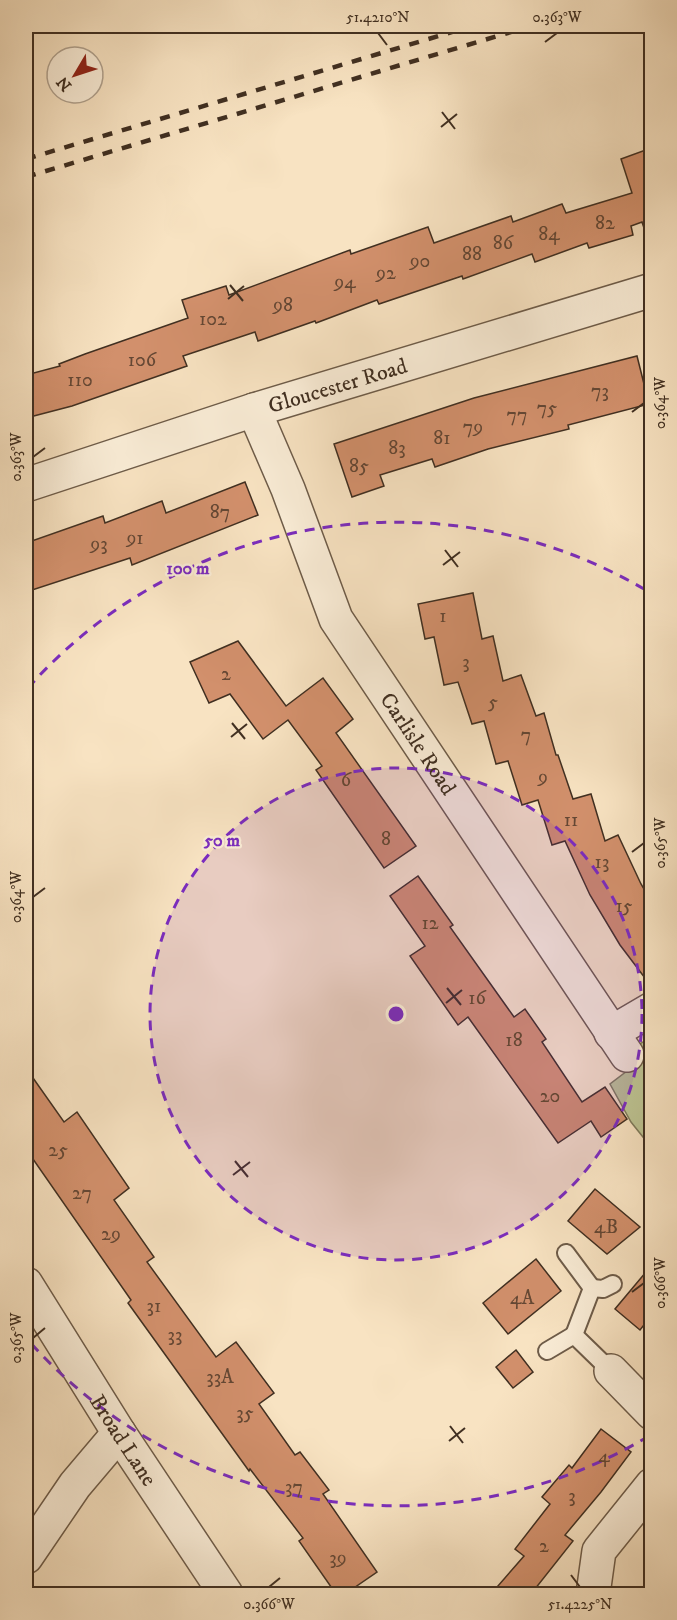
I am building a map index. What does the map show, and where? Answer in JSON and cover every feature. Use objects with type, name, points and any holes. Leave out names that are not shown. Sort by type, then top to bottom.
[{"type":"street","name":"Gloucester Road","points":[[26,485],[254,410],[651,290]]},
{"type":"street","name":"Carlisle Road","points":[[254,410],[288,489],[336,619],[619,1044],[651,1009]]},
{"type":"street","name":"Broad Lane","points":[[26,1284],[119,1433],[226,1594]]},
{"type":"street","points":[[611,1371],[651,1413]]},
{"type":"street","points":[[26,1557],[75,1485],[119,1433]]},
{"type":"street","points":[[593,1594],[599,1551],[651,1485]]},
{"type":"lane","points":[[566,1253],[592,1288],[603,1289],[613,1284]]},
{"type":"lane","points":[[547,1351],[574,1335],[592,1288]]},
{"type":"lane","points":[[574,1335],[611,1371]]},
{"type":"green space","points":[[651,1037],[651,1147],[631,1122],[610,1084],[644,1058],[638,1045]]},
{"type":"building","points":[[651,148],[651,236],[647,237],[642,222],[631,226],[633,235],[589,248],[587,243],[535,262],[532,254],[463,279],[462,276],[379,304],[377,300],[316,323],[315,321],[258,341],[255,332],[183,356],[187,366],[72,406],[26,418],[26,375],[60,366],[59,364],[85,354],[188,318],[182,300],[226,286],[229,295],[350,250],[351,254],[428,227],[434,243],[511,216],[513,222],[562,204],[566,213],[632,193],[621,159]]},
{"type":"building","points":[[637,356],[649,404],[568,425],[569,429],[488,449],[435,467],[432,459],[380,475],[384,486],[352,497],[334,444],[474,398]]},
{"type":"building","points":[[245,482],[258,515],[132,565],[130,558],[26,592],[26,543],[103,516],[105,523],[162,501],[166,513]]},
{"type":"building","points":[[473,593],[482,639],[493,636],[503,681],[521,675],[536,716],[544,713],[556,755],[558,755],[573,799],[591,794],[605,841],[618,835],[651,901],[651,986],[620,945],[590,895],[565,841],[552,845],[538,800],[522,805],[508,761],[496,764],[484,721],[472,724],[458,682],[444,685],[434,637],[425,639],[418,604]]},
{"type":"building","points":[[238,641],[286,706],[323,678],[353,719],[336,733],[416,846],[384,868],[316,770],[322,766],[288,720],[263,739],[230,694],[209,703],[190,662]]},
{"type":"building","points":[[418,876],[453,925],[450,927],[514,1017],[525,1009],[546,1039],[542,1042],[582,1102],[605,1087],[627,1119],[601,1137],[591,1121],[558,1143],[468,1017],[458,1025],[410,956],[425,946],[390,896]]},
{"type":"building","points":[[26,1068],[64,1122],[77,1112],[129,1188],[114,1200],[154,1257],[147,1262],[216,1357],[236,1342],[274,1393],[259,1404],[295,1455],[300,1452],[329,1490],[323,1494],[377,1572],[345,1594],[336,1594],[299,1541],[303,1538],[250,1469],[249,1471],[128,1303],[131,1300],[26,1149]]},
{"type":"building","points":[[595,1189],[640,1227],[607,1254],[568,1221]]},
{"type":"building","points":[[536,1259],[561,1291],[508,1334],[483,1303]]},
{"type":"building","points":[[651,1266],[651,1316],[640,1330],[615,1309]]},
{"type":"building","points":[[516,1350],[533,1372],[513,1388],[496,1367]]},
{"type":"building","points":[[601,1429],[631,1452],[565,1535],[573,1541],[531,1594],[491,1594],[524,1556],[515,1549],[550,1504],[542,1497],[569,1465],[572,1468]]},
{"type":"railway","points":[[26,159],[472,26]]},
{"type":"railway","points":[[26,177],[531,26]]}]
